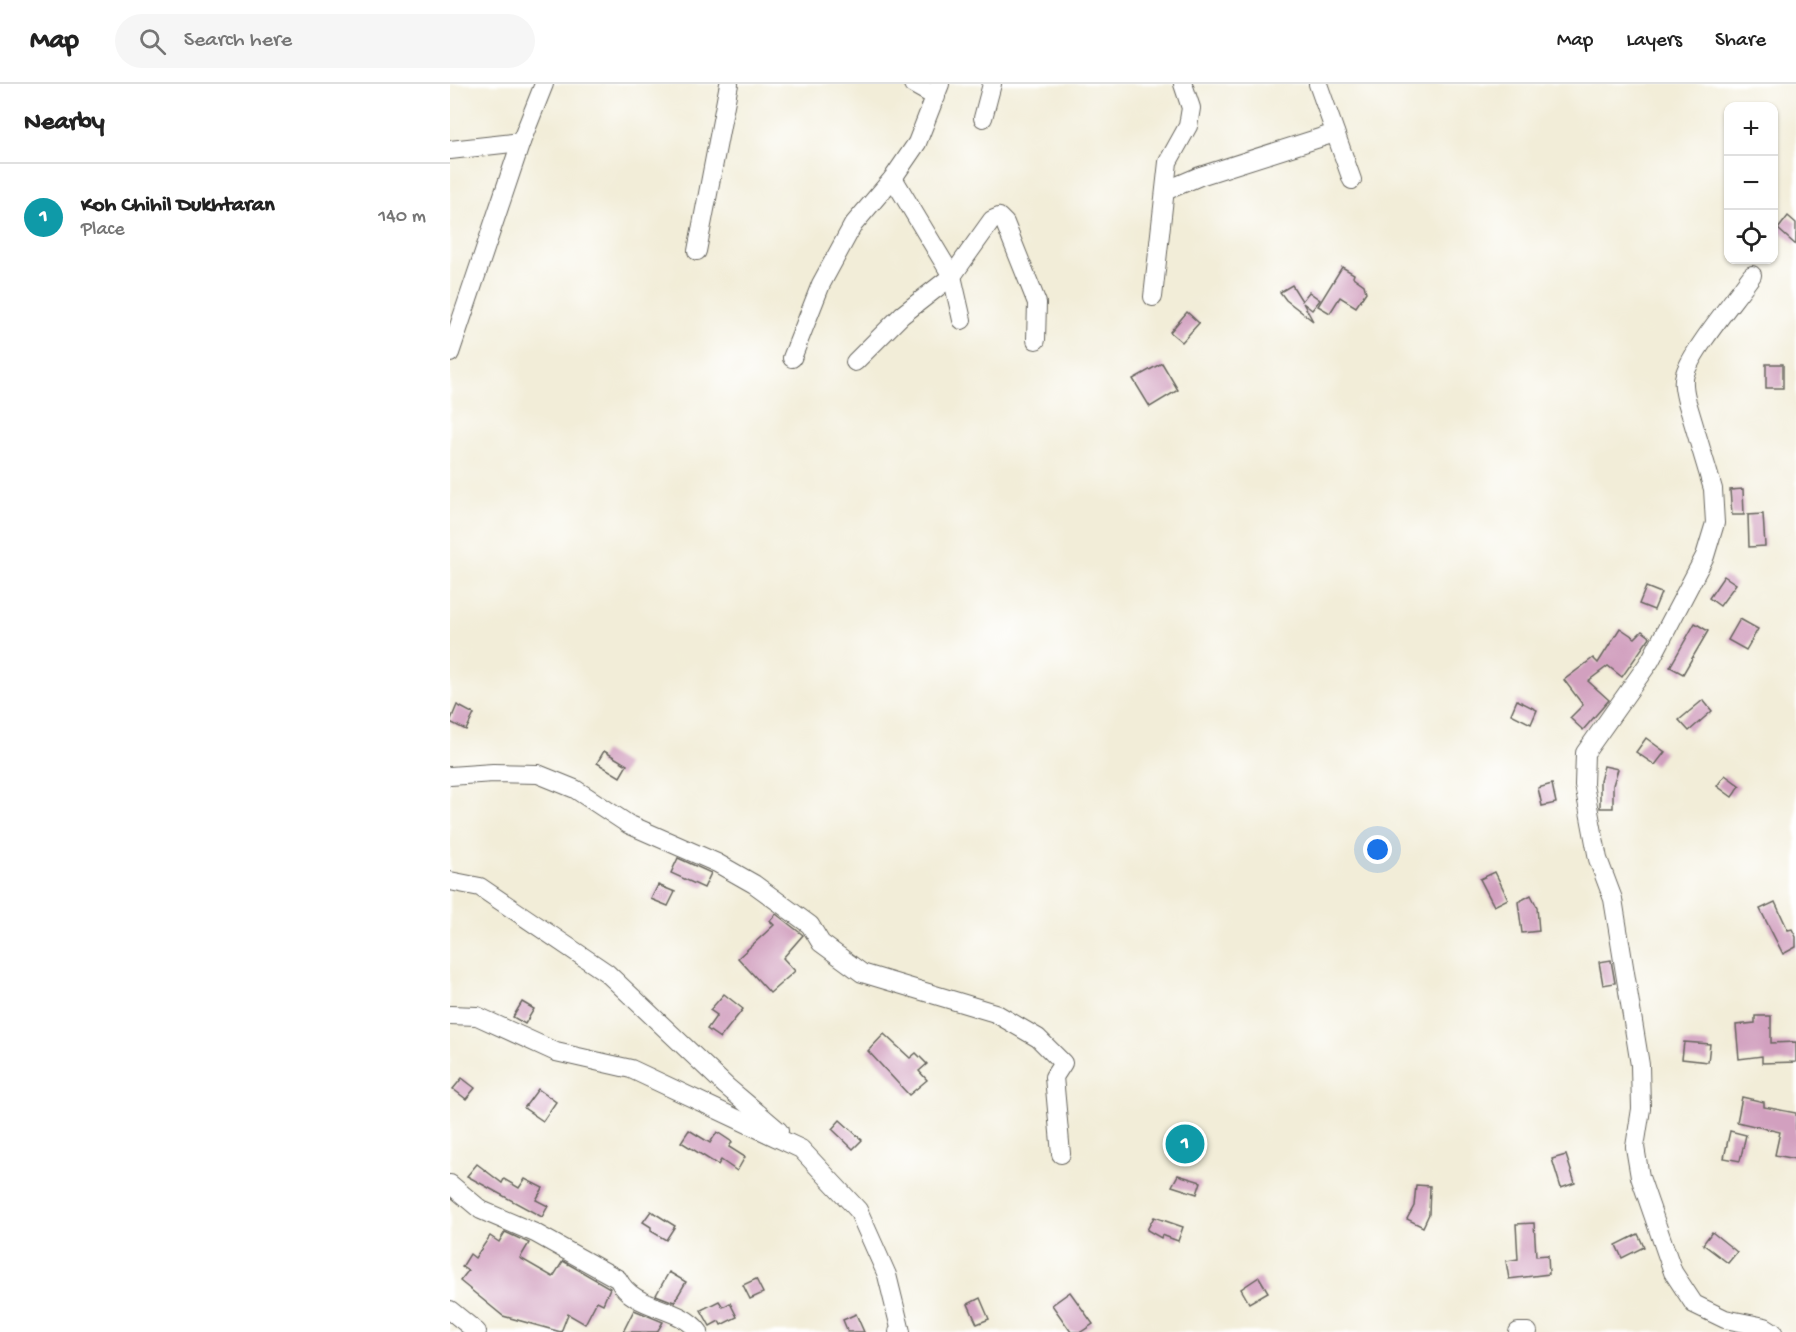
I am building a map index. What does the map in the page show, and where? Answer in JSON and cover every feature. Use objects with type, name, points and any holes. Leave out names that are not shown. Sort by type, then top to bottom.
[{"type":"street","points":[[450,353],[521,142],[544,84]]},
{"type":"street","points":[[697,251],[729,84]]},
{"type":"street","points":[[792,358],[820,284],[853,225],[893,178],[917,143],[938,91],[913,84]]},
{"type":"street","points":[[982,118],[992,84]]},
{"type":"street","points":[[1153,297],[1168,162],[1188,126],[1190,117],[1191,108],[1183,84]]},
{"type":"street","points":[[1318,84],[1352,180]]},
{"type":"street","points":[[1165,191],[1200,176],[1335,133]]},
{"type":"street","points":[[450,150],[521,142]]},
{"type":"street","points":[[893,178],[952,276],[962,321]]},
{"type":"street","points":[[855,362],[902,315],[952,276],[992,219],[999,217],[1005,223],[1037,303],[1036,340]]},
{"type":"street","points":[[1752,275],[1699,349],[1685,374],[1685,395],[1713,489],[1715,523],[1705,556],[1650,661],[1585,753],[1583,770],[1598,859],[1613,899],[1640,1065],[1641,1109],[1635,1147],[1638,1167],[1660,1238],[1674,1272],[1694,1304],[1725,1319],[1765,1327],[1773,1332]]},
{"type":"street","points":[[450,776],[493,773],[538,774],[574,789],[628,824],[717,863],[754,884],[810,925],[821,943],[862,973],[995,1013],[1038,1038],[1063,1063],[1054,1077],[1061,1154]]},
{"type":"street","points":[[450,881],[480,887],[608,973],[726,1086],[801,1149],[858,1210],[887,1275],[900,1332],[898,1332]]},
{"type":"street","points":[[450,1015],[477,1016],[556,1052],[630,1069],[801,1149]]},
{"type":"street","points":[[450,1184],[481,1210],[535,1233],[618,1280],[624,1292],[671,1315],[681,1316],[699,1332]]},
{"type":"street","points":[[450,1310],[477,1332]]},
{"type":"street","points":[[1518,1332],[1528,1332]]},
{"type":"building","points":[[1788,216],[1796,223],[1796,245],[1778,229]]},
{"type":"building","points":[[1342,267],[1354,274],[1353,277],[1364,285],[1366,292],[1356,307],[1340,297],[1330,313],[1318,306]]},
{"type":"building","points":[[1292,285],[1302,301],[1309,292],[1320,300],[1312,310],[1303,303],[1313,321],[1286,300],[1280,292]]},
{"type":"building","points":[[1187,312],[1199,323],[1182,342],[1170,332]]},
{"type":"building","points":[[1162,363],[1178,390],[1150,407],[1133,379]]},
{"type":"building","points":[[1766,364],[1783,364],[1783,388],[1766,388]]},
{"type":"building","points":[[1743,489],[1744,515],[1732,515],[1730,490]]},
{"type":"building","points":[[1763,514],[1765,546],[1749,547],[1748,515]]},
{"type":"building","points":[[1724,576],[1736,584],[1720,606],[1709,598]]},
{"type":"building","points":[[1646,587],[1661,593],[1654,610],[1639,604]]},
{"type":"building","points":[[1740,619],[1758,629],[1746,650],[1728,640]]},
{"type":"building","points":[[1695,623],[1708,631],[1683,674],[1670,667]]},
{"type":"building","points":[[1620,628],[1635,638],[1642,631],[1650,637],[1622,677],[1608,666],[1588,681],[1609,700],[1583,730],[1570,718],[1583,705],[1564,680],[1593,658],[1598,663]]},
{"type":"building","points":[[1517,700],[1537,710],[1531,724],[1511,714]]},
{"type":"building","points":[[1703,700],[1712,711],[1689,731],[1679,720]]},
{"type":"building","points":[[457,705],[474,714],[466,730],[450,722]]},
{"type":"building","points":[[1646,738],[1665,752],[1655,765],[1636,752]]},
{"type":"building","points":[[604,751],[627,765],[620,777],[597,763]]},
{"type":"building","points":[[1604,766],[1618,769],[1613,785],[1613,808],[1600,808],[1600,781]]},
{"type":"building","points":[[1725,775],[1740,786],[1732,797],[1717,786]]},
{"type":"building","points":[[1552,784],[1556,803],[1542,806],[1538,788]]},
{"type":"building","points":[[678,858],[711,873],[704,888],[671,873]]},
{"type":"building","points":[[1495,872],[1508,899],[1494,906],[1480,879]]},
{"type":"building","points":[[658,885],[675,892],[668,906],[651,899]]},
{"type":"building","points":[[1531,895],[1537,907],[1539,931],[1522,933],[1518,902]]},
{"type":"building","points":[[1775,902],[1788,930],[1792,929],[1796,937],[1796,947],[1783,954],[1760,909]]},
{"type":"building","points":[[776,914],[803,935],[783,958],[795,971],[770,993],[738,958],[774,925],[770,921]]},
{"type":"building","points":[[1611,960],[1615,983],[1603,985],[1599,962]]},
{"type":"building","points":[[724,994],[743,1009],[720,1038],[707,1029],[717,1015],[710,1010]]},
{"type":"building","points":[[522,1002],[534,1009],[525,1024],[513,1017]]},
{"type":"building","points":[[1755,1016],[1771,1016],[1771,1043],[1796,1042],[1796,1062],[1762,1063],[1762,1056],[1739,1059],[1736,1025],[1755,1023]]},
{"type":"building","points":[[884,1034],[910,1058],[916,1053],[927,1064],[919,1071],[927,1080],[909,1095],[868,1051]]},
{"type":"building","points":[[1684,1042],[1710,1044],[1708,1062],[1682,1059]]},
{"type":"building","points":[[462,1078],[475,1088],[466,1099],[453,1089]]},
{"type":"building","points":[[538,1089],[556,1102],[543,1121],[524,1108]]},
{"type":"building","points":[[1742,1097],[1764,1102],[1764,1107],[1796,1113],[1796,1159],[1775,1155],[1780,1132],[1737,1122]]},
{"type":"building","points":[[840,1120],[862,1140],[853,1149],[832,1129]]},
{"type":"building","points":[[689,1130],[710,1143],[717,1132],[732,1142],[729,1147],[745,1157],[737,1171],[721,1160],[718,1165],[681,1142]]},
{"type":"building","points":[[1730,1131],[1746,1135],[1740,1161],[1724,1158]]},
{"type":"building","points":[[1566,1155],[1575,1183],[1561,1188],[1552,1159]]},
{"type":"building","points":[[477,1164],[502,1183],[504,1179],[519,1188],[525,1179],[543,1188],[536,1200],[548,1206],[542,1217],[467,1176]]},
{"type":"building","points":[[1178,1175],[1201,1182],[1197,1194],[1172,1186]]},
{"type":"building","points":[[1416,1185],[1430,1186],[1429,1214],[1423,1227],[1407,1219],[1414,1206]]},
{"type":"building","points":[[651,1211],[675,1226],[666,1240],[651,1231],[651,1227],[643,1222]]},
{"type":"building","points":[[1154,1217],[1183,1227],[1178,1241],[1162,1235],[1161,1238],[1147,1230]]},
{"type":"building","points":[[1534,1223],[1536,1256],[1548,1255],[1549,1274],[1509,1279],[1506,1261],[1518,1259],[1516,1224]]},
{"type":"building","points":[[505,1232],[529,1243],[520,1258],[553,1277],[563,1261],[610,1288],[603,1304],[597,1301],[585,1324],[568,1314],[561,1332],[503,1316],[460,1281],[468,1271],[462,1267],[470,1254],[475,1258],[490,1236],[499,1242]]},
{"type":"building","points":[[1712,1232],[1737,1252],[1728,1263],[1703,1244]]},
{"type":"building","points":[[1638,1234],[1644,1247],[1622,1258],[1616,1245]]},
{"type":"building","points":[[669,1272],[686,1282],[674,1302],[656,1295]]},
{"type":"building","points":[[1259,1277],[1268,1292],[1249,1303],[1241,1289]]},
{"type":"building","points":[[756,1279],[763,1293],[750,1299],[743,1285]]},
{"type":"building","points":[[1070,1292],[1093,1324],[1081,1332],[1071,1332],[1052,1305]]},
{"type":"building","points":[[980,1298],[989,1319],[977,1324],[968,1304]]},
{"type":"building","points":[[719,1301],[723,1307],[730,1303],[737,1317],[721,1325],[719,1321],[710,1326],[701,1310]]},
{"type":"building","points":[[634,1310],[663,1322],[657,1332],[623,1332]]},
{"type":"building","points":[[856,1314],[864,1332],[848,1332],[843,1320]]},
{"type":"place","name":"Koh Chihil Dukhtaran","points":[[1185,1144]]}]
